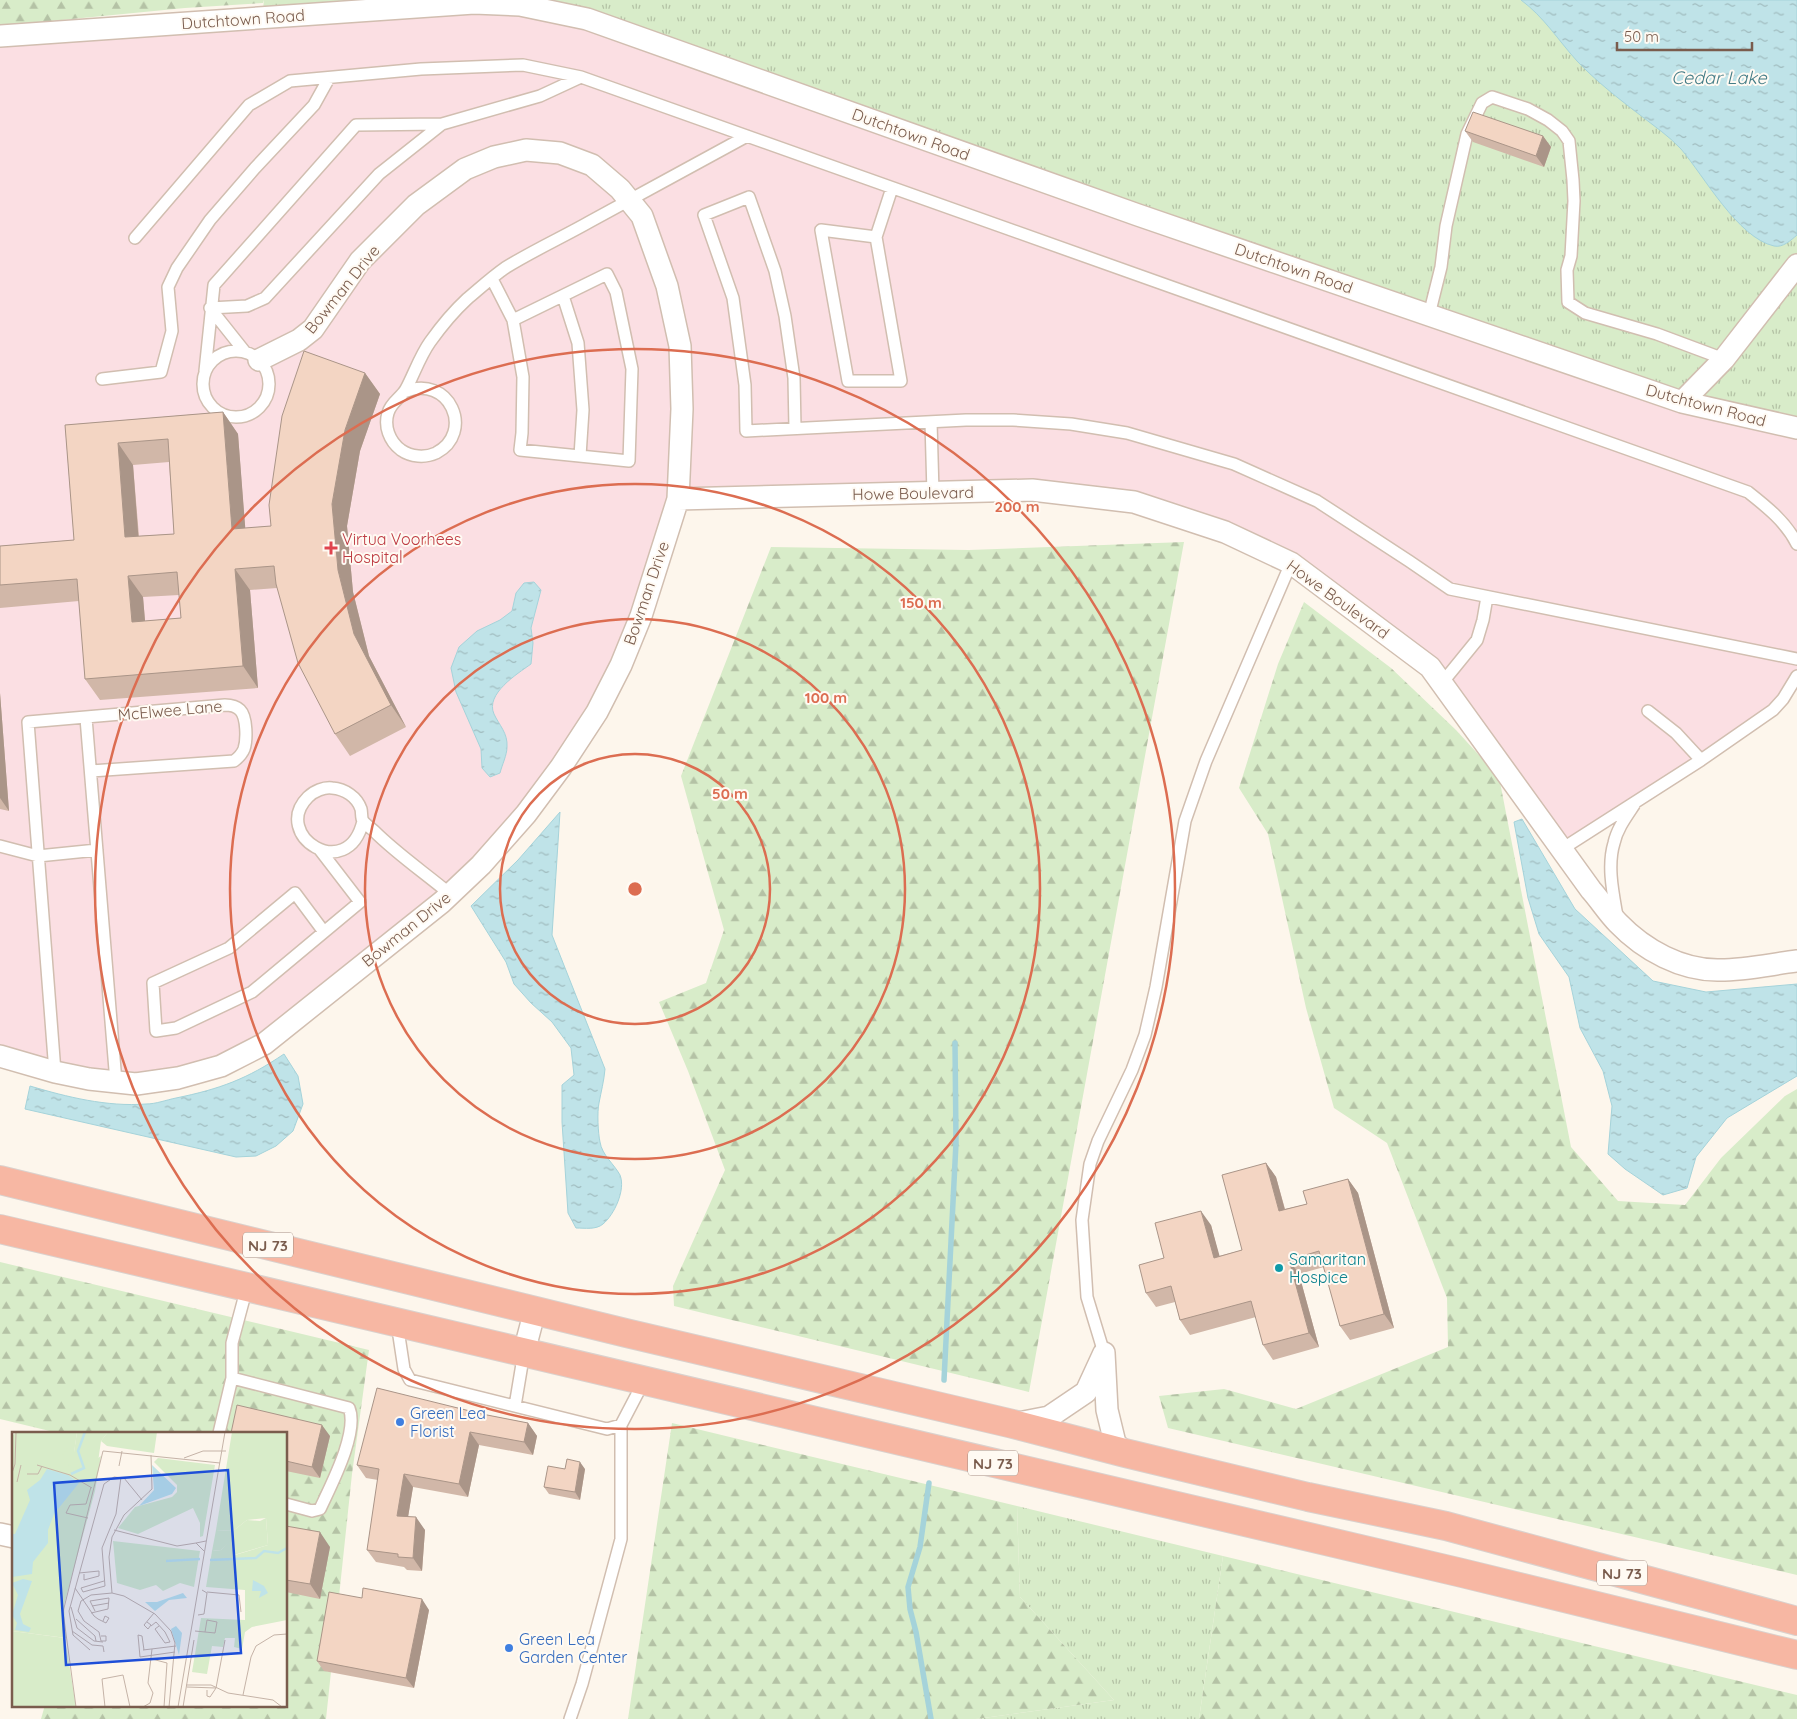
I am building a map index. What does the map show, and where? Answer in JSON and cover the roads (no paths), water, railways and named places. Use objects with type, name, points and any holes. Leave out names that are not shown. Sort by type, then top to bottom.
[{"type":"highway","name":"NJ 73","points":[[0,1180],[1013,1424],[1125,1454],[1308,1497],[1446,1526],[1797,1620]]},
{"type":"highway","name":"NJ 73","points":[[0,1229],[1537,1591],[1797,1655]]},
{"type":"street","name":"Dutchtown Road","points":[[0,36],[474,3],[520,5],[587,19],[1138,215],[1682,402],[1797,428]]},
{"type":"street","name":"Bowman Drive","points":[[0,1056],[55,1072],[89,1079],[136,1084],[178,1078],[220,1066],[264,1044],[450,894],[482,865],[526,814],[562,766],[597,712],[621,665],[641,616],[678,499],[682,409],[680,346],[667,286],[642,216],[620,189],[592,165],[560,153],[526,150],[494,157],[465,169],[416,205],[360,261],[313,328],[299,340],[252,356]]},
{"type":"street","points":[[1682,402],[1724,359],[1797,265]]},
{"type":"street","name":"Howe Boulevard","points":[[678,499],[1032,490],[1134,502],[1224,532],[1291,563],[1430,667],[1591,890],[1618,923],[1643,945],[1666,958],[1691,967],[1719,970],[1797,961]]},
{"type":"street","points":[[524,1352],[535,1310]]},
{"type":"street","points":[[1013,1424],[1049,1417],[1086,1392],[1104,1353]]},
{"type":"street","points":[[1104,1353],[1107,1410],[1115,1443],[1125,1454]]},
{"type":"lane","points":[[135,238],[249,105],[290,81],[421,70],[523,65],[581,77],[1748,492],[1771,510],[1797,544]]},
{"type":"lane","points":[[205,371],[210,308],[214,284],[356,124],[442,124],[540,96],[581,77]]},
{"type":"lane","points":[[102,379],[161,372],[172,331],[168,287],[177,268],[210,220],[255,168],[314,105],[329,78]]},
{"type":"lane","points":[[1429,315],[1441,267],[1450,208],[1466,134],[1482,103],[1492,97],[1528,109],[1548,120],[1562,131],[1569,141],[1573,170],[1574,201],[1571,256],[1567,270],[1568,302],[1586,312],[1657,334],[1724,359]]},
{"type":"lane","points":[[210,308],[248,306],[266,298],[379,174],[442,124]]},
{"type":"lane","points":[[404,392],[420,388],[435,390],[452,407],[455,421],[453,434],[446,445],[436,453],[423,456],[410,454],[398,448],[390,438],[387,425],[388,412],[394,400],[404,392],[429,343],[466,300],[504,269],[747,136]]},
{"type":"lane","points":[[876,237],[821,230],[848,380],[901,381],[876,237],[892,188]]},
{"type":"lane","points":[[795,428],[794,378],[786,316],[775,271],[749,197],[704,215],[733,298],[744,385],[746,430],[1013,420],[1071,424],[1127,434],[1234,464],[1317,502],[1450,589],[1797,659]]},
{"type":"lane","points":[[492,279],[513,320],[523,377],[520,450],[629,461],[632,369],[616,292],[607,274],[513,320]]},
{"type":"lane","points":[[563,296],[578,343],[583,410],[580,456]]},
{"type":"lane","points":[[210,308],[252,356],[264,366],[269,382],[266,398],[257,410],[242,417],[226,417],[212,408],[204,395],[202,379],[205,371],[214,358],[221,354],[237,351],[252,356]]},
{"type":"lane","points":[[931,422],[933,493]]},
{"type":"lane","points":[[1104,1353],[1087,1297],[1082,1220],[1090,1164],[1098,1141],[1132,1070],[1146,1034],[1185,822],[1206,761],[1291,563]]},
{"type":"lane","points":[[1442,683],[1476,640],[1483,620],[1487,597]]},
{"type":"lane","points":[[1562,848],[1701,760],[1773,710],[1783,699],[1797,676]]},
{"type":"lane","name":"McElwee Lane","points":[[55,1072],[28,722],[225,704],[234,706],[241,711],[244,718],[244,750],[234,761],[91,771]]},
{"type":"lane","points":[[1648,712],[1676,733],[1701,760]]},
{"type":"lane","points":[[86,718],[116,1082]]},
{"type":"lane","points":[[331,788],[341,789],[357,801],[363,820],[360,832],[354,842],[344,849],[332,852],[311,846],[304,838],[298,819],[300,809],[312,793],[321,789],[331,788]]},
{"type":"lane","points":[[1618,923],[1612,888],[1611,859],[1614,842],[1623,822],[1636,802]]},
{"type":"lane","points":[[363,820],[382,839],[450,894]]},
{"type":"lane","points":[[0,846],[38,856],[97,850]]},
{"type":"lane","points":[[320,850],[360,902],[324,932],[252,992],[176,1028],[156,1031],[153,983],[229,948],[294,893],[324,932]]},
{"type":"lane","points":[[219,1432],[232,1378],[232,1343],[247,1287]]},
{"type":"lane","points":[[397,1323],[404,1368],[410,1380],[607,1429],[621,1425]]},
{"type":"lane","points":[[515,1406],[524,1352]]},
{"type":"lane","points":[[232,1378],[349,1408],[352,1415],[344,1458],[320,1509],[312,1511],[288,1505]]},
{"type":"lane","points":[[570,1719],[582,1684],[620,1539],[621,1425],[644,1381]]},
{"type":"water","name":"Cedar Lake","points":[[1521,0],[1797,0],[1797,235],[1781,246],[1774,246],[1761,241],[1748,231],[1723,205],[1681,149],[1592,76],[1544,21]]},
{"type":"water","points":[[534,582],[541,590],[531,628],[533,643],[531,664],[504,685],[494,699],[492,707],[505,733],[507,747],[500,773],[490,777],[482,768],[481,749],[456,692],[451,668],[459,647],[477,631],[500,620],[512,611],[516,593],[524,583]]},
{"type":"water","points":[[560,812],[552,935],[605,1069],[598,1107],[599,1138],[603,1151],[620,1175],[621,1181],[618,1202],[611,1215],[600,1226],[590,1228],[576,1228],[568,1213],[562,1122],[562,1085],[574,1075],[571,1048],[552,1022],[514,984],[506,962],[471,906],[518,860]]},
{"type":"water","points":[[1522,819],[1575,909],[1653,981],[1706,992],[1797,984],[1797,1076],[1727,1118],[1696,1157],[1687,1188],[1663,1195],[1625,1169],[1608,1154],[1612,1106],[1603,1071],[1580,1028],[1569,977],[1539,934],[1528,898],[1514,822]]},
{"type":"water","points":[[284,1054],[298,1076],[303,1104],[293,1131],[276,1146],[256,1156],[236,1157],[25,1109],[30,1086],[102,1103],[131,1105],[157,1103],[233,1082],[258,1070]]},
{"type":"waterway","points":[[944,1380],[956,1143],[955,1043]]},
{"type":"waterway","points":[[929,1483],[920,1547],[908,1587],[910,1609],[916,1632],[931,1719]]},
{"type":"place","name":"Virtua Voorhees Hospital","points":[[331,548]]},
{"type":"place","name":"Samaritan Hospice","points":[[1279,1268]]},
{"type":"place","name":"Green Lea Florist","points":[[400,1422]]},
{"type":"place","name":"Green Lea Garden Center","points":[[509,1648]]}]
